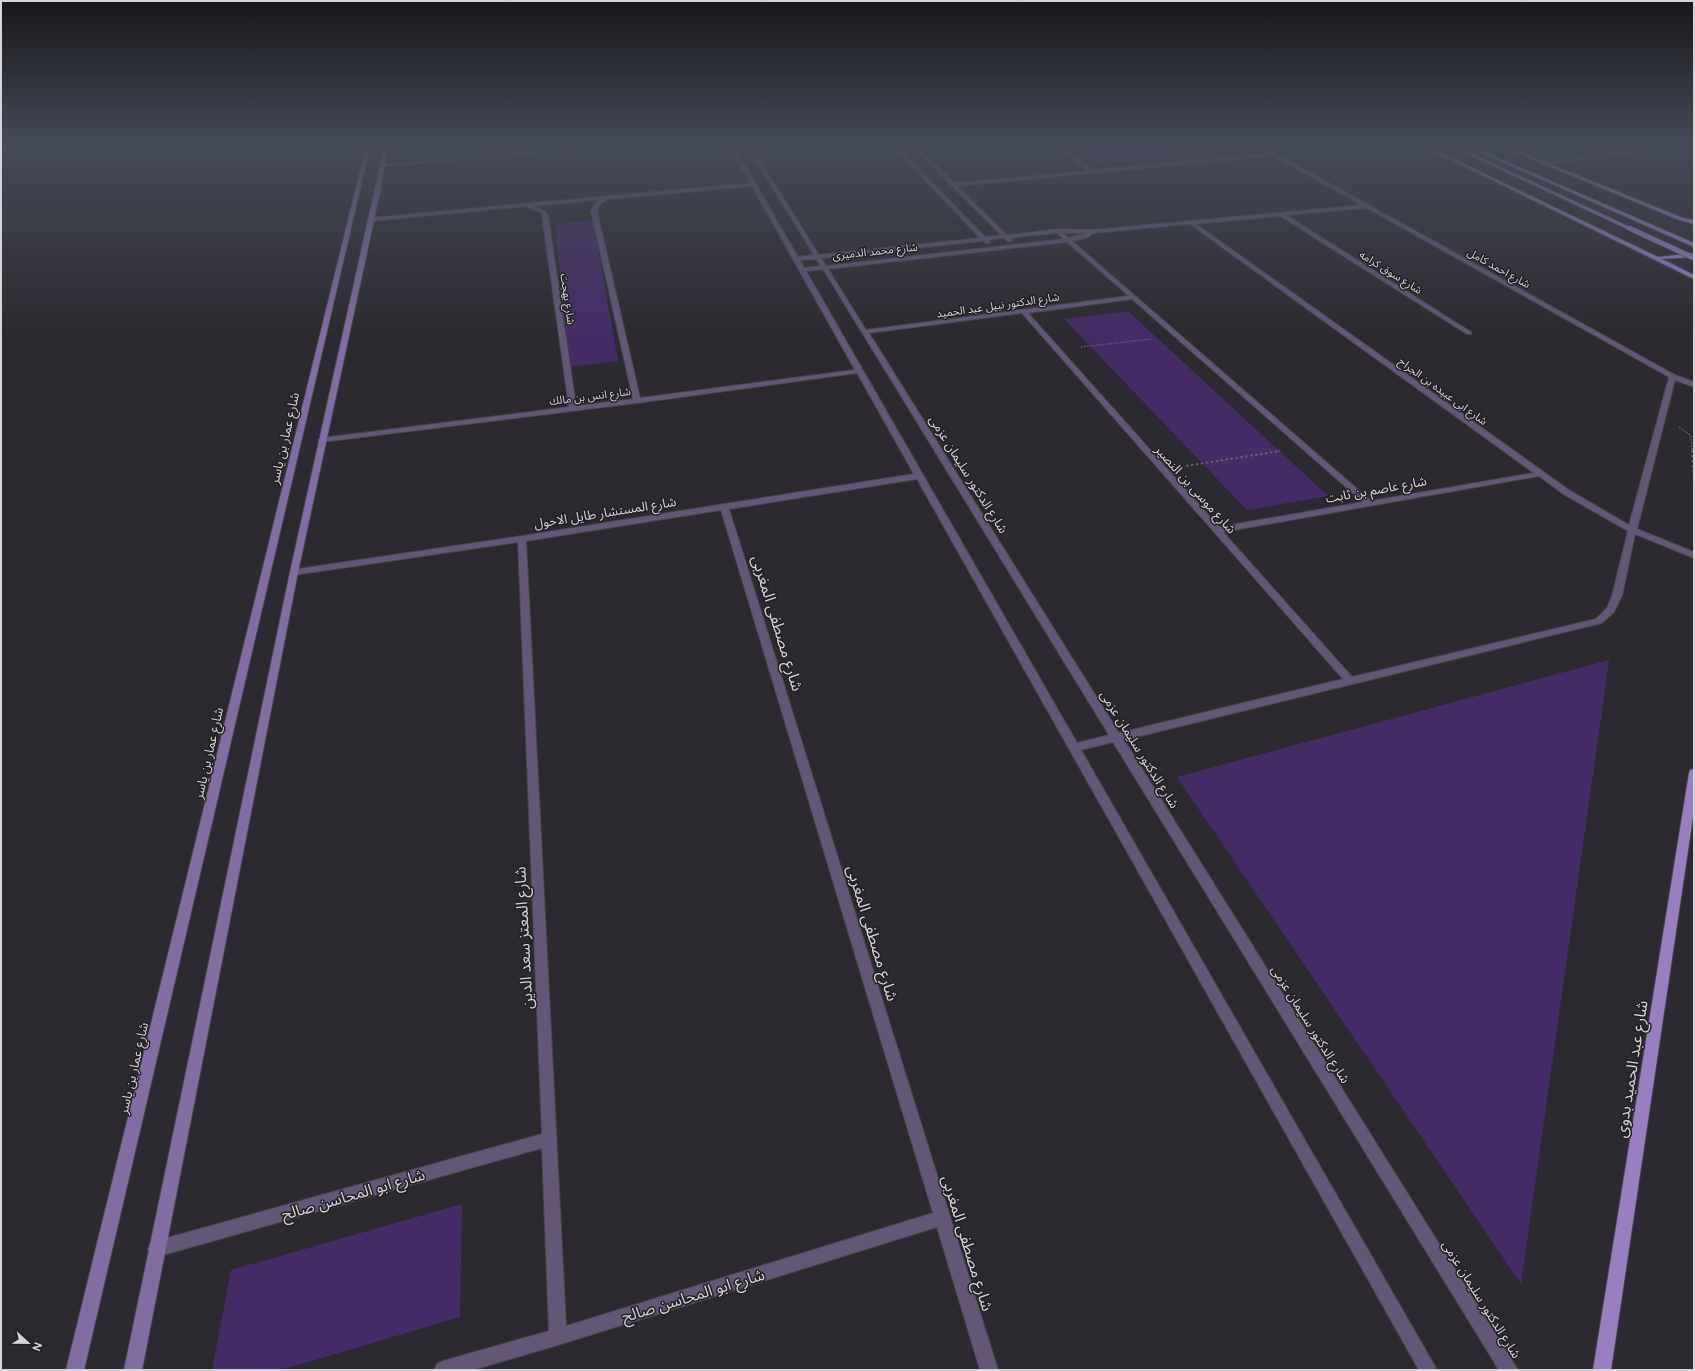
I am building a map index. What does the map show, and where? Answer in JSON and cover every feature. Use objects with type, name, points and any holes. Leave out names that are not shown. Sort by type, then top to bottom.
[{"type":"main road","points":[[1550,207],[1694,277]]},
{"type":"main road","points":[[1584,207],[1694,256]]},
{"type":"main road","points":[[1609,207],[1694,245]]},
{"type":"main road","points":[[1651,207],[1694,226]]},
{"type":"main road","points":[[1681,219],[1694,222]]},
{"type":"main road","points":[[1656,258],[1694,256]]},
{"type":"main road","name":"شارع عبد الحميد بدوى","points":[[1602,1370],[1694,773]]},
{"type":"street","name":"شارع عمار بن ياسر","points":[[75,1370],[354,207]]},
{"type":"street","points":[[133,1370],[156,1249],[294,572],[374,207]]},
{"type":"street","points":[[372,219],[503,207]]},
{"type":"street","name":"شارع بهجت","points":[[530,207],[542,211],[546,215],[573,409]]},
{"type":"street","points":[[595,207],[594,211],[637,400]]},
{"type":"street","points":[[766,207],[1428,1370]]},
{"type":"street","name":"شارع الدكتور سليمان عزمى","points":[[786,207],[1509,1370]]},
{"type":"street","points":[[953,207],[993,248]]},
{"type":"street","points":[[976,207],[1014,246]]},
{"type":"street","name":"شارع محمد الدميرى","points":[[796,260],[1058,231],[1092,232],[1359,207]]},
{"type":"street","name":"شارع احمد كامل","points":[[1370,207],[1673,376],[1694,385]]},
{"type":"street","name":"شارع سوق كرامه","points":[[1282,215],[1469,333]]},
{"type":"street","name":"شارع ابى عبيده بن الجراح","points":[[1192,223],[1539,474],[1597,511],[1632,530],[1694,555]]},
{"type":"street","points":[[1058,231],[1369,503]]},
{"type":"street","name":"شارع محمد الدميرى","points":[[802,270],[1068,240],[1087,236],[1092,232]]},
{"type":"street","name":"شارع الدكتور نبيل عبد الحميد","points":[[865,332],[1134,297]]},
{"type":"street","name":"شارع موسى بن النصير","points":[[1023,311],[1351,682]]},
{"type":"street","name":"شارع انس بن مالك","points":[[322,440],[860,371]]},
{"type":"street","points":[[1074,748],[1599,621],[1611,610],[1617,596],[1632,530],[1673,376]]},
{"type":"street","name":"شارع عاصم بن ثابت","points":[[1217,530],[1539,474]]},
{"type":"street","name":"شارع المستشار طايل الاحول","points":[[294,572],[919,476]]},
{"type":"street","name":"شارع مصطفى المغربى","points":[[724,506],[989,1370]]},
{"type":"street","name":"شارع المعتز سعد الدين","points":[[522,538],[558,1337]]},
{"type":"street","name":"شارع ابو المحاسن صالح","points":[[156,1249],[549,1139]]},
{"type":"street","name":"شارع ابو المحاسن صالح","points":[[443,1370],[558,1337],[943,1218]]},
{"type":"path","points":[[1057,350],[1178,336]]},
{"type":"path","points":[[1163,469],[1304,447]]},
{"type":"path","points":[[1691,447],[1694,483]]},
{"type":"shaded area","points":[[593,220],[618,361],[570,367],[555,224]]},
{"type":"shaded area","points":[[1128,311],[1328,496],[1247,510],[1064,319]]},
{"type":"shaded area","points":[[1609,660],[1521,1284],[1177,777]]},
{"type":"shaded area","points":[[462,1204],[460,1317],[281,1370],[212,1370],[231,1270]]}]
